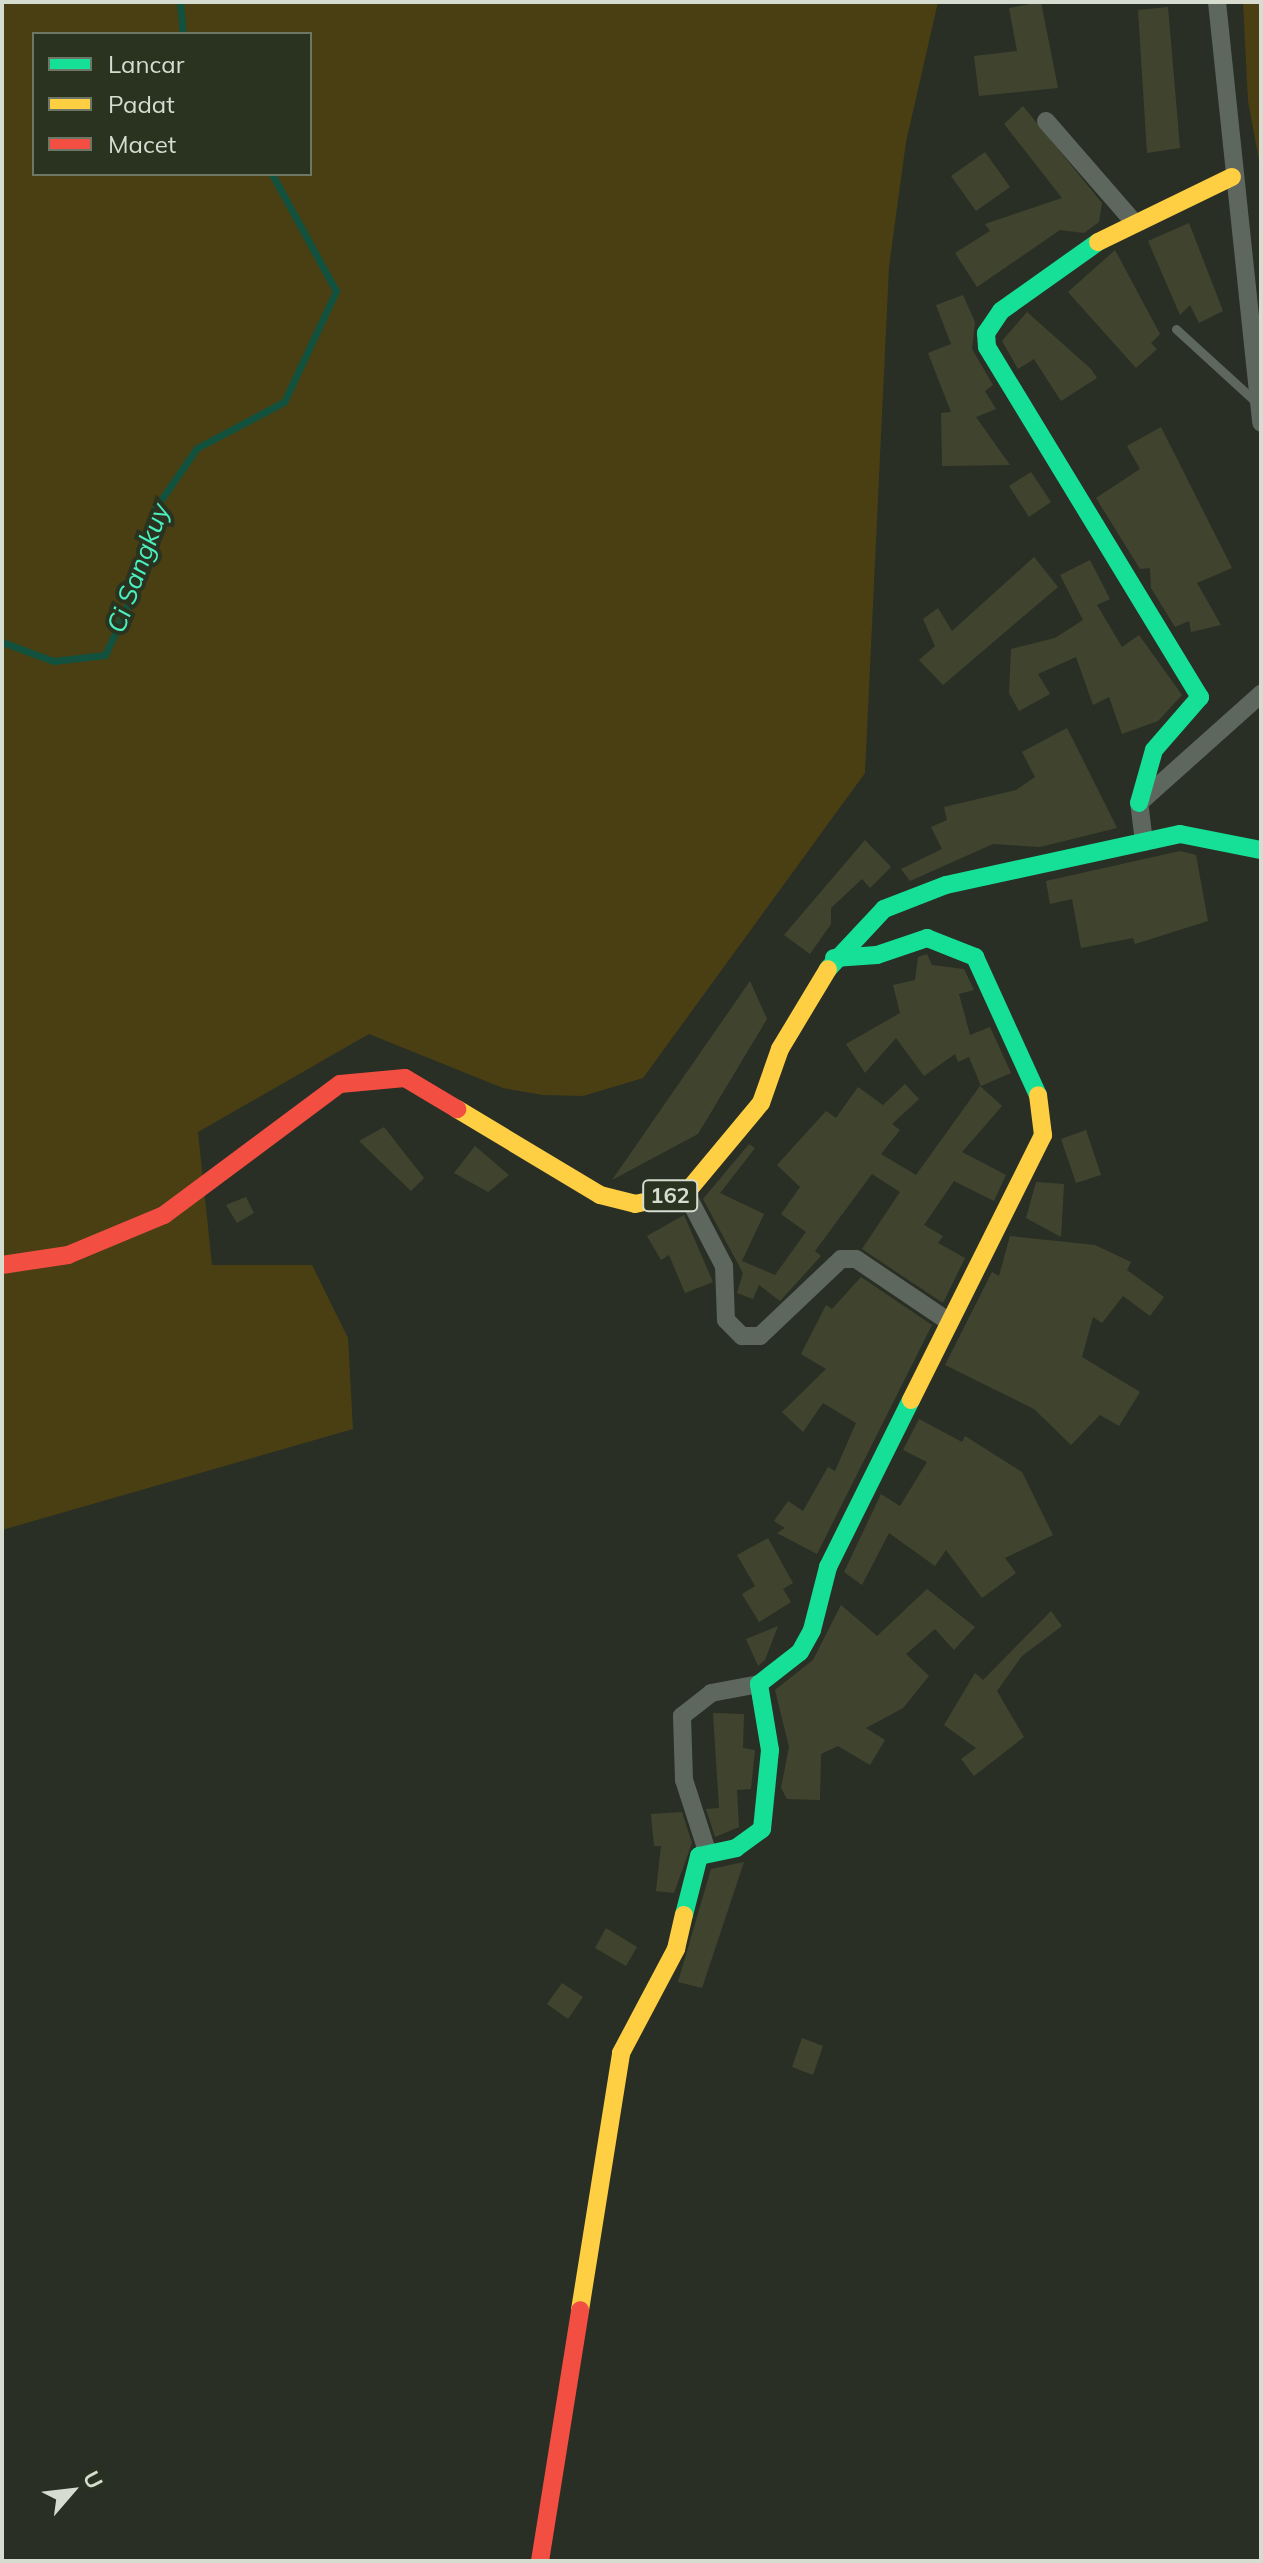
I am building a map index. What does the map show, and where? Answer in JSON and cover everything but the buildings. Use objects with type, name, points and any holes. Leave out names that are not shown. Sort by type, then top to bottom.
[{"type":"street","points":[[1217,2],[1232,177],[1261,423]]},
{"type":"street","points":[[1046,121],[1133,221]]},
{"type":"street","points":[[1144,842],[1139,803],[1154,750],[1200,697],[987,347],[986,333],[1001,311],[1133,221],[1232,177]]},
{"type":"street","points":[[1139,803],[1261,694]]},
{"type":"street","name":"162","points":[[2,1265],[68,1255],[164,1215],[340,1084],[371,1076],[405,1078],[600,1195],[635,1204],[686,1193],[761,1103],[780,1049],[834,958],[867,920],[909,896],[1180,834],[1261,850]]},
{"type":"street","points":[[707,1851],[684,1780],[682,1716],[711,1693],[759,1684],[800,1652],[812,1630],[828,1567],[1043,1135],[1043,1106],[975,957],[927,938],[877,955],[834,958]]},
{"type":"street","points":[[686,1193],[724,1266],[726,1320],[742,1336],[760,1336],[841,1259],[856,1259],[948,1321]]},
{"type":"street","points":[[540,2561],[621,2053],[676,1949],[696,1862],[707,1851],[736,1848],[762,1829],[770,1750],[759,1684]]},
{"type":"lane","points":[[1176,329],[1257,403]]},
{"type":"shaded area","points":[[2,2],[938,2],[906,142],[889,267],[865,773],[643,1078],[583,1096],[543,1095],[503,1088],[369,1034],[198,1132],[212,1265],[312,1265],[348,1338],[353,1429],[2,1530]]},
{"type":"shaded area","points":[[1243,2],[1261,2],[1261,171],[1248,101]]},
{"type":"waterway","name":"Ci Sangkuy","points":[[180,2],[183,32]]},
{"type":"waterway","name":"Ci Sangkuy","points":[[2,642],[53,661],[105,655],[142,574],[154,510],[197,448],[284,402],[336,291],[273,176]]},
{"type":"traffic: fast","points":[[1098,242],[1001,311],[986,333],[987,347],[1200,697],[1154,750],[1139,803]]},
{"type":"traffic: fast","points":[[828,969],[884,909],[946,885],[1180,834],[1261,850]]},
{"type":"traffic: fast","points":[[834,958],[877,955],[927,938],[975,957],[1038,1095]]},
{"type":"traffic: fast","points":[[684,1915],[699,1856],[736,1848],[762,1829],[770,1750],[759,1684],[800,1652],[812,1630],[828,1567],[911,1400]]},
{"type":"traffic: slow","points":[[1098,242],[1232,177]]},
{"type":"traffic: slow","points":[[457,1109],[600,1195],[635,1204],[686,1193],[761,1103],[780,1049],[828,969]]},
{"type":"traffic: slow","points":[[911,1400],[1043,1135],[1038,1095]]},
{"type":"traffic: slow","points":[[580,2310],[621,2053],[676,1949],[684,1915]]},
{"type":"traffic: jam","points":[[2,1265],[68,1255],[164,1215],[340,1084],[405,1078],[457,1109]]},
{"type":"traffic: jam","points":[[540,2561],[580,2310]]}]
